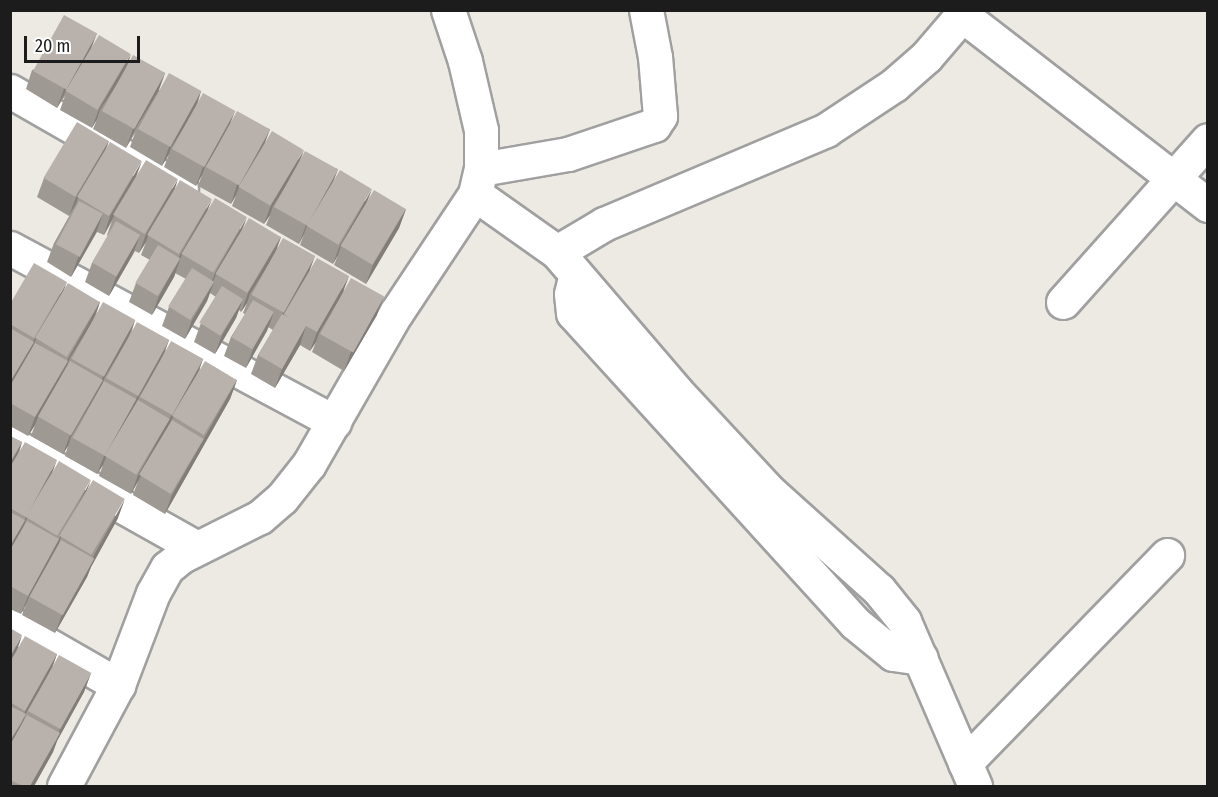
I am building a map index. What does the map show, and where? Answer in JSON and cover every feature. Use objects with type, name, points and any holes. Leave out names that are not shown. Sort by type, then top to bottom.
[{"type":"street","points":[[64,786],[118,685],[161,577],[175,561],[260,517],[282,498],[309,464],[396,313],[478,182],[481,130],[477,105],[448,10]]},
{"type":"street","points":[[478,182],[654,125],[660,116],[655,57],[646,10]]},
{"type":"street","points":[[655,57],[668,10]]},
{"type":"street","points":[[566,265],[604,224],[826,130],[910,71],[926,57],[962,15],[1208,205]]},
{"type":"street","points":[[10,91],[203,202]]},
{"type":"street","points":[[1063,302],[1208,140]]},
{"type":"street","points":[[478,182],[606,306],[676,392],[731,469],[770,492],[879,590],[904,621],[970,775],[1167,555]]},
{"type":"street","points":[[10,248],[334,422]]},
{"type":"street","points":[[366,295],[396,313]]},
{"type":"street","points":[[10,443],[197,548]]},
{"type":"street","points":[[10,623],[118,685]]},
{"type":"building","points":[[64,15],[97,33],[66,89],[33,71]]},
{"type":"building","points":[[99,35],[131,54],[97,110],[66,91]]},
{"type":"building","points":[[133,55],[165,73],[134,129],[102,111]]},
{"type":"building","points":[[169,73],[201,91],[170,147],[138,129]]},
{"type":"building","points":[[203,93],[235,111],[204,167],[172,149]]},
{"type":"building","points":[[237,111],[270,129],[239,185],[206,167]]},
{"type":"building","points":[[77,122],[109,141],[75,197],[44,178]]},
{"type":"building","points":[[272,131],[304,150],[270,206],[239,187]]},
{"type":"building","points":[[110,142],[142,161],[109,216],[77,197]]},
{"type":"building","points":[[305,151],[338,169],[307,225],[274,207]]},
{"type":"building","points":[[146,160],[178,179],[145,234],[113,215]]},
{"type":"building","points":[[340,170],[372,189],[338,245],[307,226]]},
{"type":"building","points":[[180,180],[212,199],[179,254],[147,235]]},
{"type":"building","points":[[374,190],[406,209],[372,265],[341,246]]},
{"type":"building","points":[[215,198],[247,217],[213,273],[182,254]]},
{"type":"building","points":[[79,201],[103,214],[80,257],[56,244]]},
{"type":"building","points":[[249,218],[281,237],[247,293],[216,274]]},
{"type":"building","points":[[116,221],[140,235],[116,277],[92,263]]},
{"type":"building","points":[[283,238],[315,256],[284,313],[251,295]]},
{"type":"building","points":[[158,245],[180,258],[158,296],[135,283]]},
{"type":"building","points":[[317,258],[349,276],[317,332],[306,326],[282,369],[258,355],[282,314],[290,318],[284,314]]},
{"type":"building","points":[[34,263],[67,282],[34,338],[10,324],[10,304]]},
{"type":"building","points":[[192,268],[214,282],[190,320],[168,306]]},
{"type":"building","points":[[351,278],[384,296],[353,352],[320,334]]},
{"type":"building","points":[[68,283],[100,302],[67,357],[35,338]]},
{"type":"building","points":[[222,286],[243,299],[220,336],[199,322]]},
{"type":"building","points":[[253,300],[274,312],[252,349],[232,337]]},
{"type":"building","points":[[103,302],[135,320],[104,377],[71,359]]},
{"type":"building","points":[[137,322],[169,340],[138,396],[106,378]]},
{"type":"building","points":[[10,328],[34,342],[10,382]]},
{"type":"building","points":[[171,341],[203,359],[172,415],[140,397]]},
{"type":"building","points":[[35,343],[68,361],[35,417],[10,403],[10,386]]},
{"type":"building","points":[[70,361],[103,380],[71,435],[38,416]]},
{"type":"building","points":[[205,361],[237,380],[204,435],[172,416]]},
{"type":"building","points":[[104,381],[136,399],[105,456],[72,438]]},
{"type":"building","points":[[138,400],[170,419],[136,475],[105,456]]},
{"type":"building","points":[[172,420],[204,439],[171,494],[139,475]]},
{"type":"building","points":[[10,436],[22,442],[10,463]]},
{"type":"building","points":[[25,442],[57,460],[26,517],[10,508],[10,467]]},
{"type":"building","points":[[59,461],[91,480],[57,536],[26,517]]},
{"type":"building","points":[[93,480],[125,499],[91,555],[60,536]]},
{"type":"building","points":[[10,512],[25,520],[10,546]]},
{"type":"building","points":[[27,521],[59,539],[28,596],[10,586],[10,550]]},
{"type":"building","points":[[61,540],[94,558],[63,615],[29,597]]},
{"type":"building","points":[[10,628],[22,635],[10,657]]},
{"type":"building","points":[[25,636],[57,654],[25,711],[10,702],[10,662]]},
{"type":"building","points":[[59,655],[91,673],[60,729],[28,711]]},
{"type":"building","points":[[10,706],[26,714],[10,741]]},
{"type":"building","points":[[27,715],[60,733],[30,786],[23,786],[10,780],[10,745]]}]
